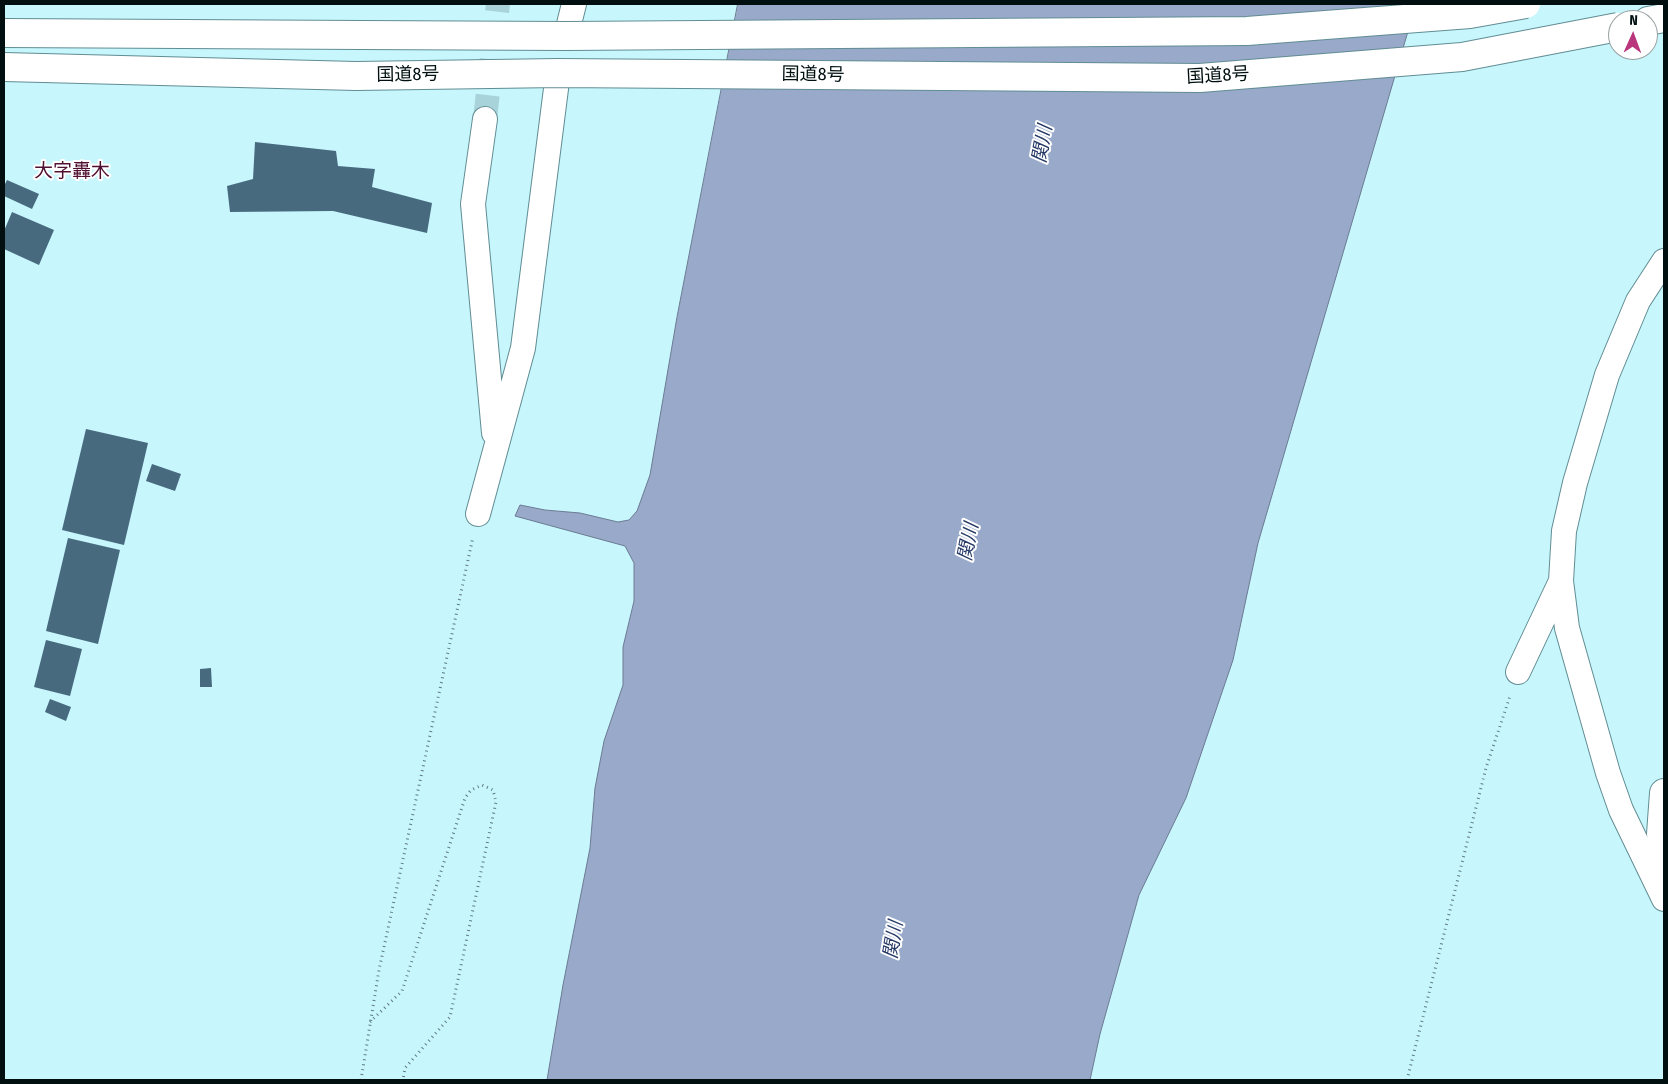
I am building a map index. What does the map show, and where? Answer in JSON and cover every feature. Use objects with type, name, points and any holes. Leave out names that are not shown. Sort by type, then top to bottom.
[{"type":"main road","points":[[4,33],[566,36],[1247,30],[1470,14],[1526,4]]},
{"type":"main road","name":"国道8号","points":[[4,67],[356,76],[558,73],[1200,78],[1462,56],[1608,29]]},
{"type":"main road","points":[[1664,793],[1661,834],[1664,860]]},
{"type":"street","points":[[566,36],[574,4]]},
{"type":"street","points":[[478,514],[523,348],[558,73]]},
{"type":"street","points":[[478,514],[494,433],[473,204],[485,119]]},
{"type":"street","points":[[1664,262],[1638,301],[1607,375],[1564,531],[1561,581],[1567,628],[1608,774],[1621,810],[1664,900]]},
{"type":"street","points":[[1518,672],[1561,581]]},
{"type":"path","points":[[361,1080],[379,970],[478,514]]},
{"type":"path","points":[[1407,1080],[1486,768],[1518,672]]},
{"type":"path","points":[[370,1022],[402,991],[465,798],[471,790],[482,785],[493,790],[496,802],[450,1017],[405,1068],[404,1080]]},
{"type":"water","name":"関川","points":[[738,4],[1416,4],[1258,543],[1233,660],[1186,798],[1139,895],[1100,1034],[1090,1080],[547,1080],[563,985],[590,848],[595,788],[604,741],[623,685],[623,647],[634,601],[634,563],[625,546],[515,516],[520,505],[545,510],[580,513],[618,522],[629,520],[637,511],[650,475],[677,317]]},
{"type":"building","points":[[255,142],[336,151],[338,166],[375,169],[372,187],[432,203],[427,233],[333,211],[230,212],[227,186],[253,179]]},
{"type":"building","points":[[7,180],[39,194],[32,209],[4,196],[4,186]]},
{"type":"building","points":[[12,212],[54,230],[39,265],[4,249],[4,231]]},
{"type":"building","points":[[86,429],[148,443],[124,545],[62,530]]},
{"type":"building","points":[[152,464],[181,474],[175,491],[146,481]]},
{"type":"building","points":[[68,538],[120,550],[98,644],[46,631]]},
{"type":"building","points":[[46,640],[82,649],[70,696],[34,687]]},
{"type":"building","points":[[211,668],[212,687],[200,687],[200,669]]},
{"type":"building","points":[[50,699],[71,707],[66,721],[45,712]]},
{"type":"tunnel","points":[[485,119],[498,4]]},
{"type":"district","name":"大字轟木","points":[[72,172]]}]
